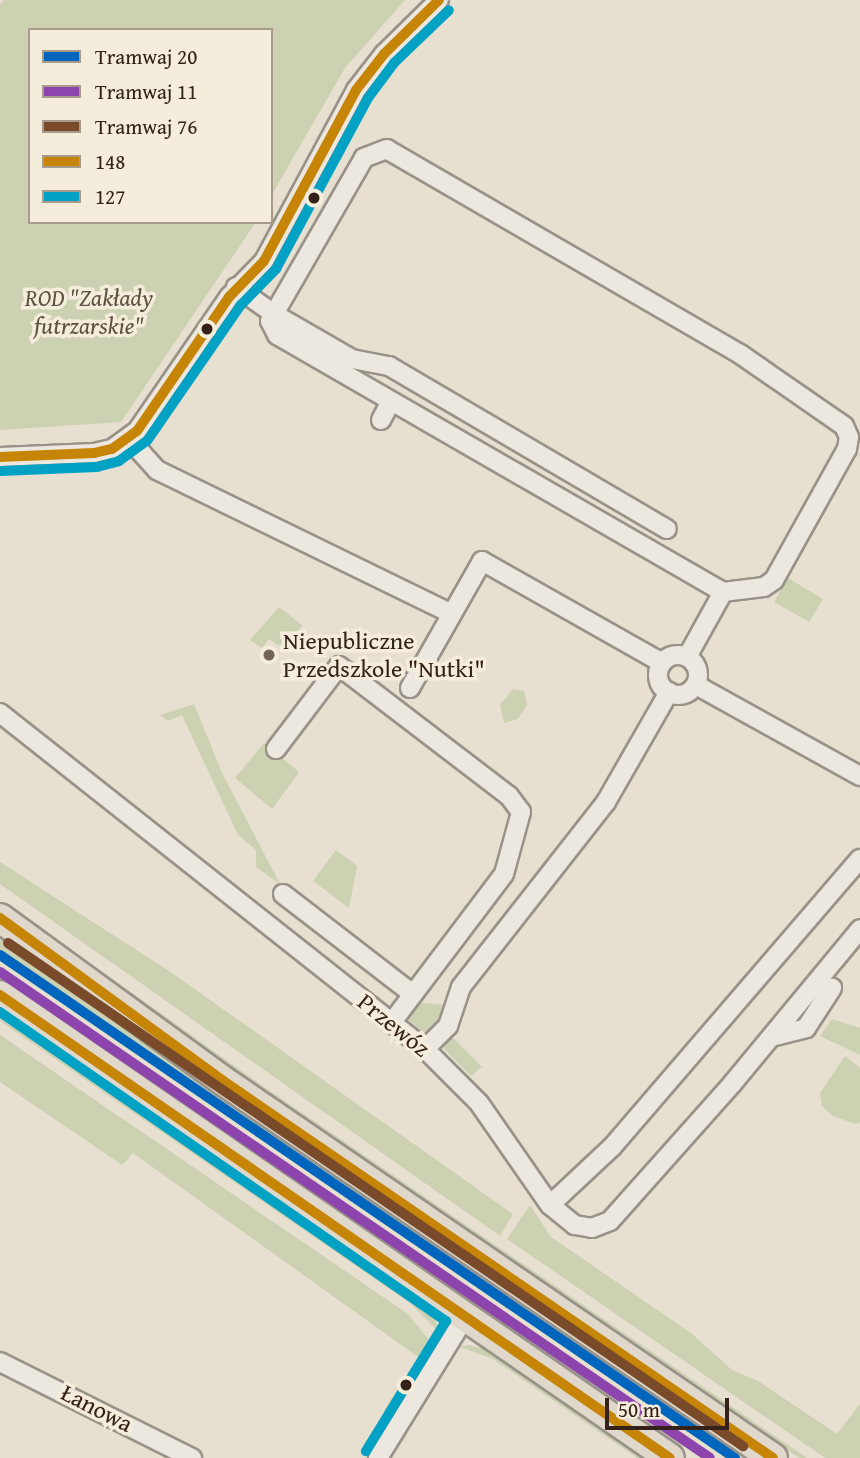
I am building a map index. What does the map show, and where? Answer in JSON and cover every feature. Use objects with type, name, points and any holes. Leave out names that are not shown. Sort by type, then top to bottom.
[{"type":"main road","points":[[0,918],[222,1080],[773,1458]]},
{"type":"main road","points":[[0,995],[670,1458]]},
{"type":"street","points":[[0,457],[93,453],[130,439],[236,288],[264,261],[356,90],[384,54],[439,0]]},
{"type":"street","points":[[387,149],[740,354],[844,426],[849,437],[847,449],[774,580],[764,587],[723,592],[278,335],[270,321],[274,314],[364,158],[387,149]]},
{"type":"street","points":[[236,288],[274,314],[352,359],[389,366],[667,529]]},
{"type":"street","points":[[380,420],[391,401]]},
{"type":"street","points":[[130,439],[157,470],[213,491],[452,614]]},
{"type":"street","points":[[574,507],[588,483]]},
{"type":"street","points":[[410,688],[482,561],[662,663]]},
{"type":"street","points":[[687,657],[723,592]]},
{"type":"street","points":[[671,656],[687,657],[698,669],[696,685],[682,695],[669,692],[659,679],[662,663],[671,656]]},
{"type":"street","points":[[276,749],[339,666],[509,796],[521,813],[504,874],[392,1021]]},
{"type":"street","points":[[696,685],[860,776]]},
{"type":"street","points":[[425,1049],[448,1026],[461,987],[606,802],[669,692]]},
{"type":"street","name":"Przewóz","points":[[0,713],[425,1049],[479,1103],[550,1205],[575,1225],[607,1224],[738,1077],[860,929]]},
{"type":"street","points":[[550,1205],[612,1147],[860,859]]},
{"type":"street","points":[[283,894],[413,994]]},
{"type":"street","points":[[771,1037],[806,1028],[832,988]]},
{"type":"street","points":[[377,1458],[466,1317]]},
{"type":"street","name":"Łanowa","points":[[0,1362],[192,1458]]},
{"type":"green space","name":"ROD \"Zakłady futrzarskie\"","points":[[4,0],[405,0],[345,68],[273,193],[273,28],[28,28],[28,224],[255,224],[121,422],[0,430],[0,5]]},
{"type":"green space","points":[[788,578],[823,599],[809,622],[774,602]]},
{"type":"green space","points":[[279,607],[303,626],[279,646],[269,639],[262,648],[250,640]]},
{"type":"green space","points":[[513,689],[524,691],[527,705],[518,719],[504,723],[500,705]]},
{"type":"green space","points":[[194,704],[222,773],[280,884],[256,867],[256,850],[238,835],[182,715],[168,721],[160,715]]},
{"type":"green space","points":[[264,743],[299,772],[272,809],[235,778]]},
{"type":"green space","points":[[336,850],[357,866],[349,908],[313,881]]},
{"type":"green space","points":[[0,862],[172,973],[513,1214],[500,1236],[0,884]]},
{"type":"green space","points":[[0,937],[192,1077],[747,1458],[0,950]]},
{"type":"green space","points":[[72,950],[260,1084],[807,1458],[799,1458],[259,1087]]},
{"type":"green space","points":[[0,971],[712,1458],[703,1458],[654,1428],[0,981]]},
{"type":"green space","points":[[422,1003],[445,1005],[439,1023],[425,1033],[406,1018]]},
{"type":"green space","points":[[0,1016],[432,1313],[441,1334],[410,1303],[0,1021]]},
{"type":"green space","points":[[832,1019],[860,1028],[860,1055],[820,1036]]},
{"type":"green space","points":[[0,1035],[408,1314],[433,1345],[392,1407],[383,1412],[418,1357],[133,1153],[122,1165],[0,1082]]},
{"type":"green space","points":[[447,1038],[454,1039],[482,1067],[471,1076],[444,1049]]},
{"type":"green space","points":[[845,1056],[860,1068],[860,1122],[856,1124],[833,1116],[822,1106],[820,1093]]},
{"type":"green space","points":[[530,1205],[551,1237],[691,1333],[732,1370],[758,1381],[837,1434],[860,1404],[860,1458],[825,1458],[507,1239]]},
{"type":"green space","points":[[469,1345],[485,1349],[644,1458],[637,1458],[493,1359],[460,1347]]},
{"type":"tram line","name":"76","points":[[8,943],[743,1446]]},
{"type":"tram line","name":"20","points":[[0,955],[735,1458]]},
{"type":"tram line","name":"11","points":[[0,972],[710,1458]]},
{"type":"transit line","name":"148","points":[[0,457],[94,453],[112,449],[137,431],[229,297],[264,261],[356,90],[384,54],[439,0]]},
{"type":"transit line","name":"127","points":[[1,471],[97,467],[119,461],[147,441],[240,306],[276,269],[368,98],[394,63],[449,10]]},
{"type":"transit line","name":"148","points":[[0,918],[222,1080],[773,1458]]},
{"type":"transit line","name":"148","points":[[0,995],[670,1458]]},
{"type":"transit line","name":"127","points":[[0,1012],[446,1321],[366,1451]]},
{"type":"place","name":"Niepubliczne Przedszkole \"Nutki\"","points":[[269,655]]}]
